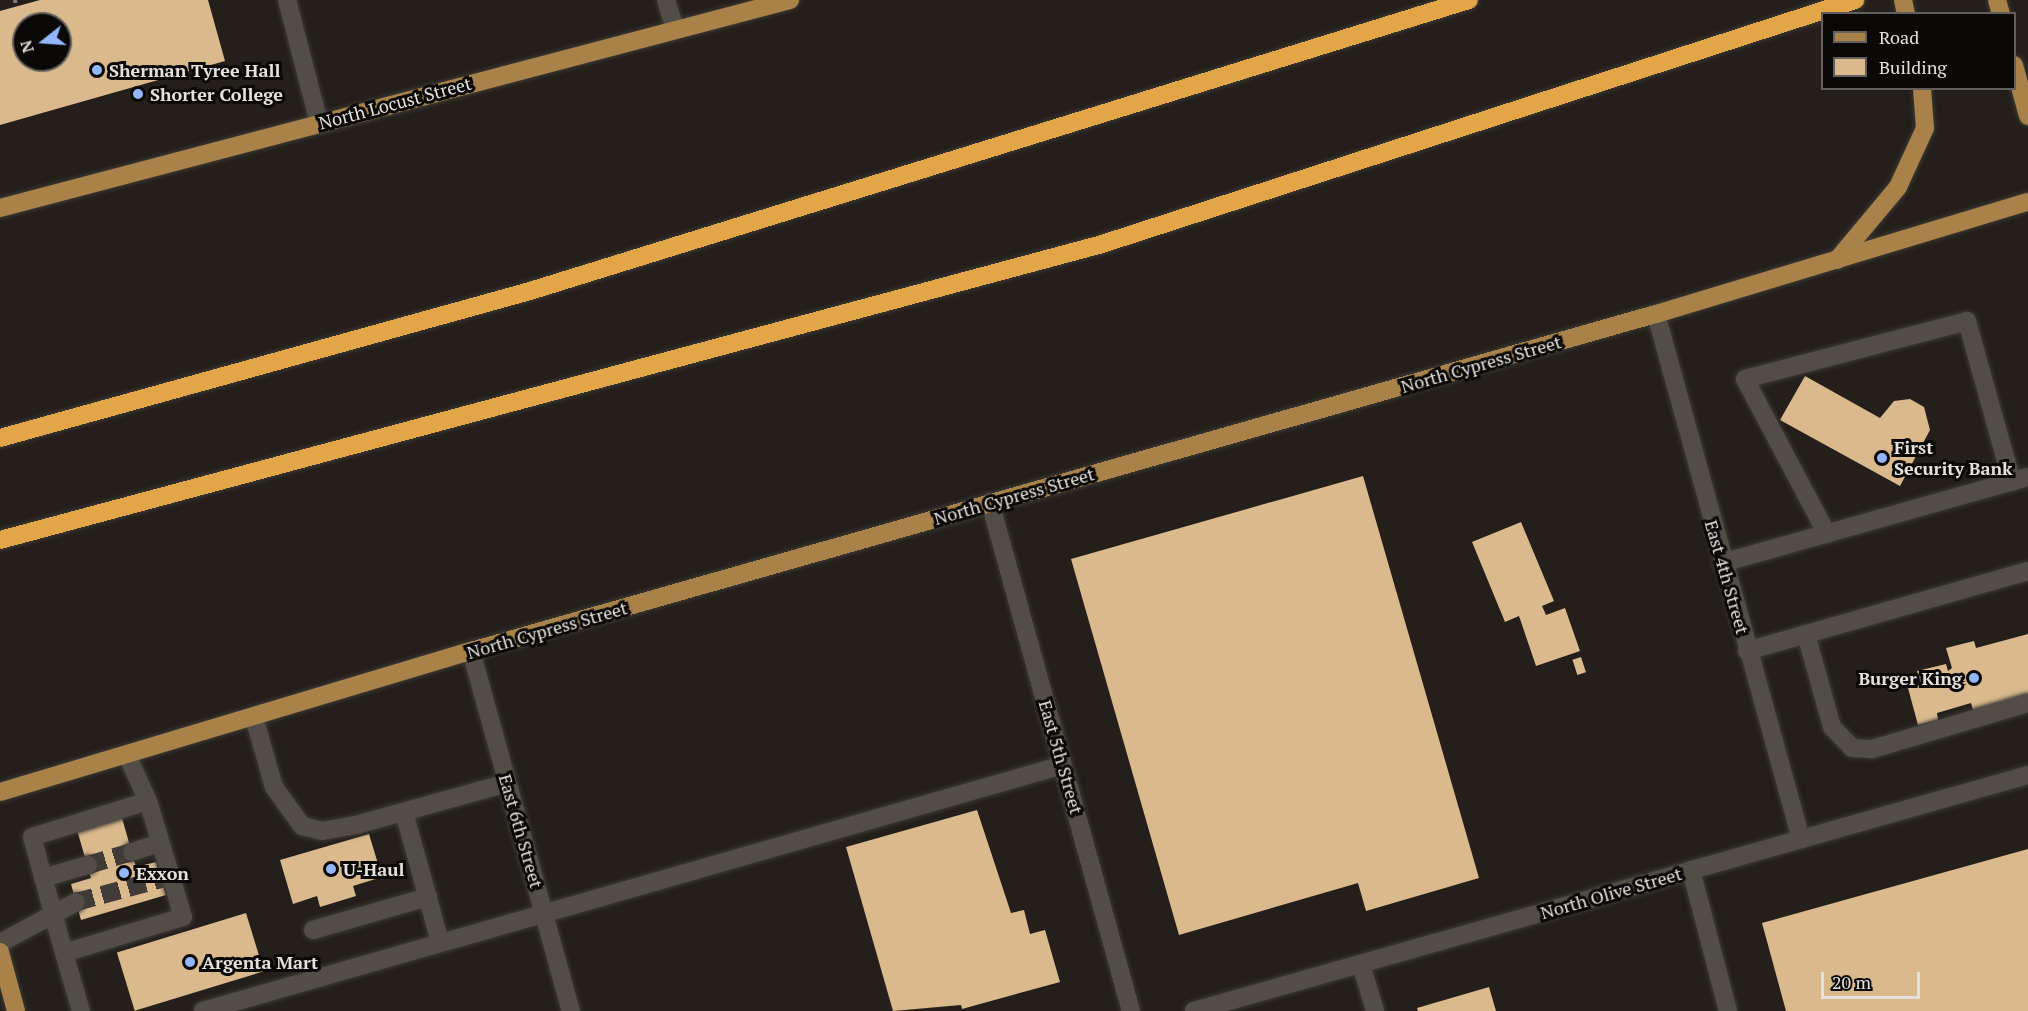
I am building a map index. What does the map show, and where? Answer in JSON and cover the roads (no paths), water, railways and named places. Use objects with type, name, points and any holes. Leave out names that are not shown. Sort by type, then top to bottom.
[{"type":"highway","points":[[0,438],[530,291],[1468,0]]},
{"type":"highway","points":[[0,540],[1102,244],[1855,0]]},
{"type":"main road","name":"North Locust Street","points":[[0,208],[790,0]]},
{"type":"main road","points":[[2016,72],[2028,116]]},
{"type":"main road","points":[[1837,260],[1898,187],[1925,128],[1922,90]]},
{"type":"main road","name":"North Cypress Street","points":[[0,792],[471,651],[1656,314],[2028,202]]},
{"type":"main road","points":[[0,952],[16,1011]]},
{"type":"street","points":[[287,0],[319,123]]},
{"type":"street","points":[[666,0],[675,30]]},
{"type":"street","name":"East 4th Street","points":[[1656,314],[1722,563],[1801,839]]},
{"type":"street","points":[[1722,563],[1827,534],[2020,480],[1967,321],[1745,379],[1827,534]]},
{"type":"street","name":"East 5th Street","points":[[990,502],[1131,1011]]},
{"type":"street","points":[[1748,651],[2028,571]]},
{"type":"street","points":[[1806,634],[1832,727],[1852,748],[1872,749],[2028,703]]},
{"type":"street","name":"East 6th Street","points":[[471,651],[571,1011]]},
{"type":"street","points":[[254,717],[274,787],[302,826],[322,831],[404,812],[507,783]]},
{"type":"street","points":[[64,953],[183,917],[166,877],[160,843],[148,801],[127,754]]},
{"type":"street","points":[[203,1011],[1063,765]]},
{"type":"street","name":"North Olive Street","points":[[1194,1011],[2028,776]]},
{"type":"street","points":[[81,1011],[32,837],[148,801]]},
{"type":"street","points":[[404,812],[440,942]]},
{"type":"street","points":[[132,852],[160,843]]},
{"type":"street","points":[[43,878],[88,865]]},
{"type":"street","points":[[1691,870],[1728,1011]]},
{"type":"street","points":[[313,930],[428,897]]},
{"type":"street","points":[[0,943],[54,918],[76,902]]},
{"type":"street","points":[[1361,964],[1375,1011]]},
{"type":"tunnel","points":[[88,865],[132,852]]},
{"type":"tunnel","points":[[76,902],[161,879]]},
{"type":"place","name":"Sherman Tyree Hall","points":[[97,70]]},
{"type":"place","name":"Shorter College","points":[[138,94]]},
{"type":"place","name":"First Security Bank","points":[[1882,458]]},
{"type":"place","name":"Burger King","points":[[1974,678]]},
{"type":"place","name":"U-Haul","points":[[331,869]]},
{"type":"place","name":"Exxon","points":[[124,873]]},
{"type":"place","name":"Argenta Mart","points":[[190,962]]}]
